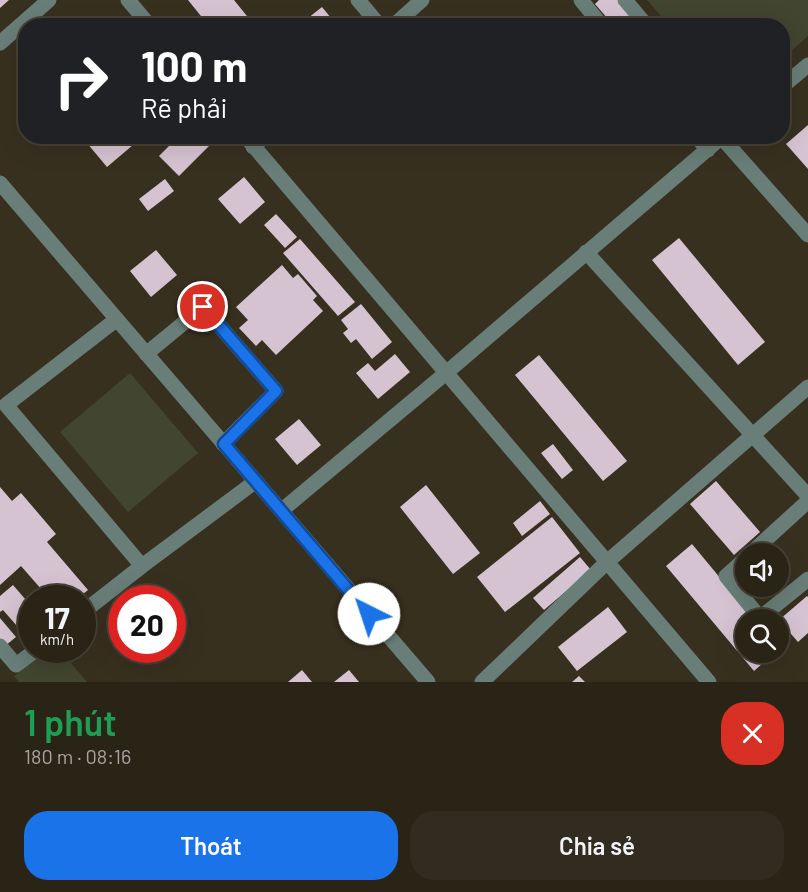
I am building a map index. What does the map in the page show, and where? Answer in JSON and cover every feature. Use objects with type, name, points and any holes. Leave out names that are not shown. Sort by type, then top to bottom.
[{"type":"lane","points":[[28,18],[49,0]]},
{"type":"lane","points":[[128,0],[143,18]]},
{"type":"lane","points":[[358,0],[373,18]]},
{"type":"lane","points":[[402,18],[422,0]]},
{"type":"lane","points":[[581,0],[596,18]]},
{"type":"lane","points":[[625,0],[640,18]]},
{"type":"lane","points":[[0,43],[18,27]]},
{"type":"lane","points":[[790,80],[808,65]]},
{"type":"lane","points":[[257,144],[446,373],[709,682]]},
{"type":"lane","points":[[703,144],[708,150]]},
{"type":"lane","points":[[281,511],[715,144]]},
{"type":"lane","points":[[729,144],[808,235]]},
{"type":"lane","points":[[0,183],[428,682]]},
{"type":"lane","points":[[586,252],[808,496]]},
{"type":"lane","points":[[146,354],[203,307],[276,391],[224,444]]},
{"type":"lane","points":[[117,319],[3,408],[142,566]]},
{"type":"lane","points":[[482,682],[607,562],[808,387]]},
{"type":"lane","points":[[96,602],[256,481]]},
{"type":"lane","points":[[762,543],[808,501]]},
{"type":"lane","points":[[735,568],[726,576],[735,587]]},
{"type":"lane","points":[[789,594],[808,579]]},
{"type":"lane","points":[[743,597],[760,618],[786,597]]},
{"type":"lane","points":[[0,646],[16,665],[19,663]]},
{"type":"green space","points":[[647,0],[808,0],[808,36],[790,52],[790,18],[663,18]]},
{"type":"green space","points":[[130,373],[198,453],[128,512],[60,432]]},
{"type":"green space","points":[[30,663],[71,663],[87,682],[19,682],[14,676]]},
{"type":"building","points":[[0,0],[9,0],[0,8]]},
{"type":"building","points":[[188,0],[234,0],[249,18],[203,18]]},
{"type":"building","points":[[599,0],[619,0],[635,18],[607,18],[595,4]]},
{"type":"building","points":[[322,7],[331,18],[308,18]]},
{"type":"building","points":[[808,125],[808,169],[786,144],[790,144],[790,141]]},
{"type":"building","points":[[88,144],[133,145],[107,167]]},
{"type":"building","points":[[171,144],[207,144],[209,146],[179,176],[159,156]]},
{"type":"building","points":[[244,177],[265,202],[240,224],[218,199]]},
{"type":"building","points":[[165,179],[174,191],[148,211],[139,199]]},
{"type":"building","points":[[276,214],[297,237],[285,248],[264,225]]},
{"type":"building","points":[[679,238],[765,342],[738,365],[652,260]]},
{"type":"building","points":[[300,239],[355,302],[338,316],[283,253]]},
{"type":"building","points":[[156,250],[177,275],[151,297],[130,271]]},
{"type":"building","points":[[282,265],[293,278],[298,274],[317,296],[313,300],[323,311],[276,355],[262,340],[256,346],[239,328],[248,320],[236,307]]},
{"type":"building","points":[[361,304],[392,342],[372,359],[356,339],[351,343],[343,333],[348,329],[341,320]]},
{"type":"building","points":[[395,354],[410,372],[378,399],[356,373],[368,363],[375,371]]},
{"type":"building","points":[[539,355],[627,461],[603,481],[515,375]]},
{"type":"building","points":[[299,419],[321,445],[297,465],[275,439]]},
{"type":"building","points":[[553,444],[573,470],[562,479],[541,453]]},
{"type":"building","points":[[716,481],[760,532],[748,543],[735,543],[734,555],[690,504]]},
{"type":"building","points":[[426,485],[480,553],[453,574],[400,507]]},
{"type":"building","points":[[0,487],[12,501],[21,493],[56,534],[47,542],[84,585],[38,585],[21,566],[0,585]]},
{"type":"building","points":[[540,501],[550,514],[522,536],[513,523]]},
{"type":"building","points":[[552,517],[580,553],[505,612],[477,577]]},
{"type":"building","points":[[692,544],[746,609],[735,609],[735,648],[666,566]]},
{"type":"building","points":[[580,557],[591,570],[544,610],[533,598]]},
{"type":"building","points":[[13,585],[18,591],[18,627],[3,610],[0,612],[0,596]]},
{"type":"building","points":[[808,597],[808,633],[798,642],[789,632],[789,611]]},
{"type":"building","points":[[608,607],[627,632],[577,671],[558,647]]},
{"type":"building","points":[[0,618],[16,637],[5,646],[0,639]]},
{"type":"building","points":[[747,663],[763,663],[754,671]]},
{"type":"building","points":[[302,670],[312,682],[288,682]]},
{"type":"building","points":[[349,670],[359,682],[334,682]]},
{"type":"building","points":[[579,676],[585,682],[572,682]]},
{"type":"route","points":[[203,307],[276,391],[224,444],[369,614]]}]
